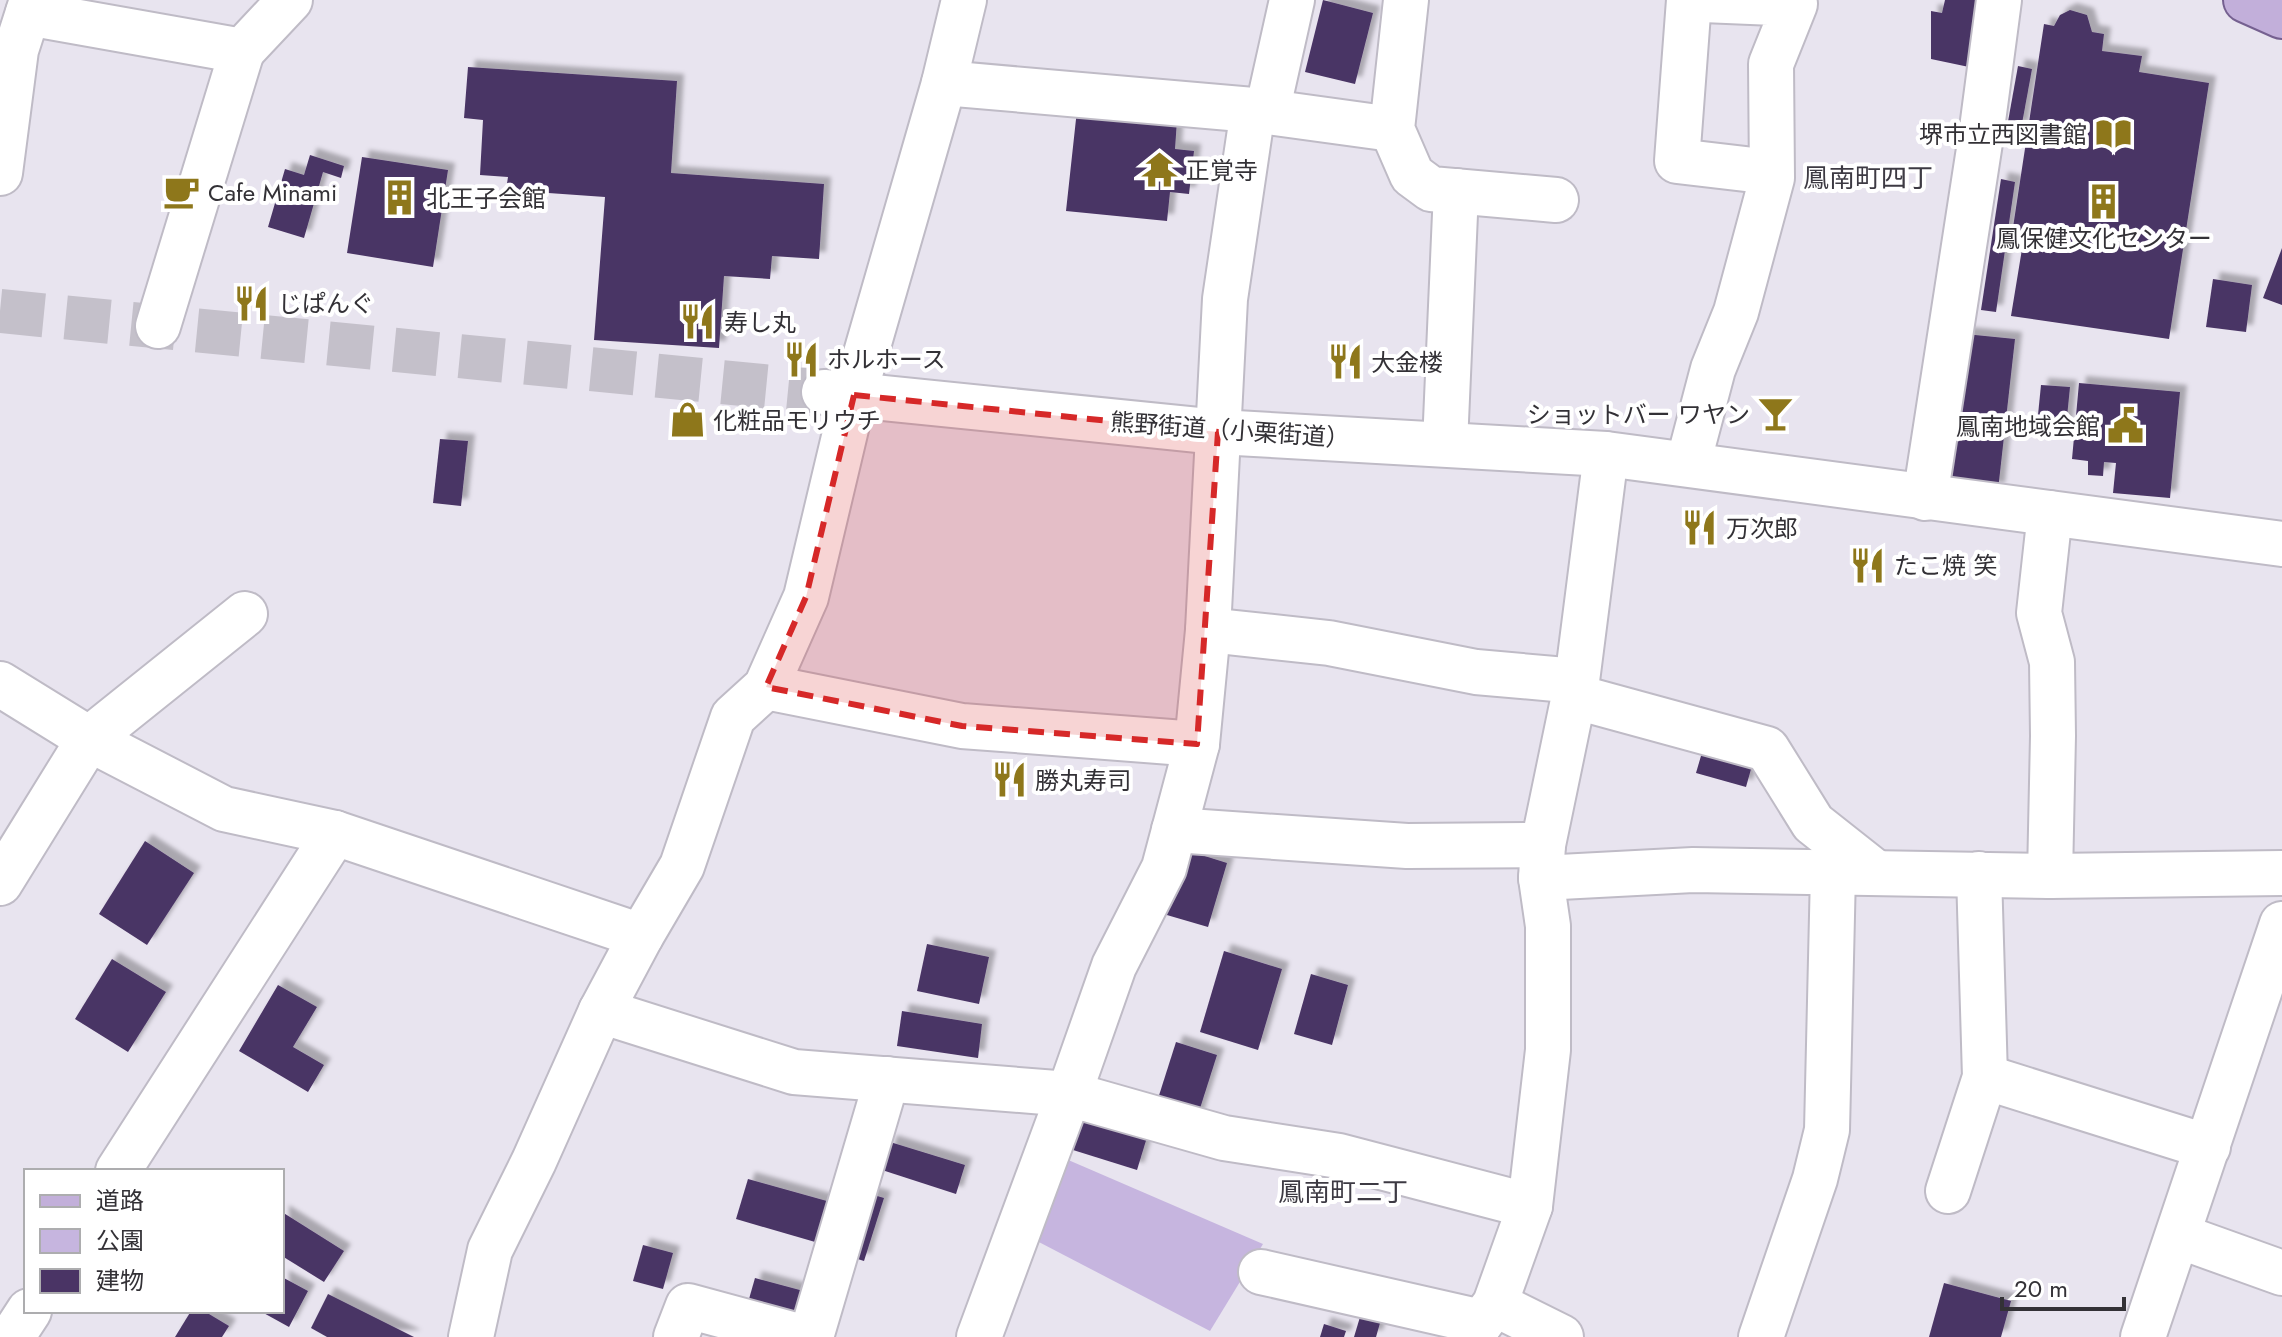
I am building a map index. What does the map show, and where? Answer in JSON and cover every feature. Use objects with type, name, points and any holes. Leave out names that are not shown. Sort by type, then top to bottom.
[{"type":"main road","points":[[2246,0],[2282,16]]},
{"type":"street","points":[[158,326],[242,51],[290,0]]},
{"type":"street","points":[[979,1337],[1114,966],[1164,868],[1197,744],[1208,630],[1225,299],[1260,111],[1292,0]]},
{"type":"street","points":[[1406,0],[1392,129],[1412,175],[1431,189],[1556,200]]},
{"type":"street","points":[[1689,0],[1677,161],[1771,172]]},
{"type":"street","points":[[1688,464],[1713,369],[1736,312],[1771,172],[1771,64],[1795,4],[1703,0]]},
{"type":"street","points":[[1925,498],[1999,0]]},
{"type":"street","points":[[471,1337],[490,1250],[534,1161],[601,1011],[682,866],[733,717],[766,687],[806,597],[839,394],[944,83],[953,3]]},
{"type":"street","points":[[0,173],[19,28],[242,51]]},
{"type":"street","points":[[944,83],[1260,111],[1392,129]]},
{"type":"street","points":[[1445,444],[1456,191]]},
{"type":"street","name":"熊野街道（小栗街道）","points":[[839,394],[1218,432],[1606,454],[2282,544]]},
{"type":"street","points":[[1482,1321],[1530,1206],[1548,1050],[1548,926],[1542,861],[1575,688],[1606,454]]},
{"type":"street","points":[[2050,513],[2039,613],[2052,662],[2050,876]]},
{"type":"street","points":[[0,883],[89,739],[245,614]]},
{"type":"street","points":[[1208,630],[1329,643],[1575,688],[1767,749],[1813,823],[1854,872],[1827,1130],[1815,1179],[1761,1337]]},
{"type":"street","points":[[0,684],[89,739],[224,809],[335,833],[641,936]]},
{"type":"street","points":[[766,687],[962,726],[1197,744]]},
{"type":"street","points":[[1174,830],[1407,846],[1542,861],[1693,870],[2050,876],[2282,873]]},
{"type":"street","points":[[119,1169],[335,833]]},
{"type":"street","points":[[1948,1191],[1985,1077],[1979,874]]},
{"type":"street","points":[[2143,1337],[2282,924]]},
{"type":"street","points":[[601,1011],[794,1072],[1069,1094],[1224,1138],[1339,1156],[1530,1206]]},
{"type":"street","points":[[1985,1077],[2208,1147]]},
{"type":"street","points":[[811,1337],[887,1079]]},
{"type":"street","points":[[2179,1236],[2282,1273]]},
{"type":"street","points":[[1261,1272],[1561,1337]]},
{"type":"street","points":[[12,1337],[28,1313]]},
{"type":"street","points":[[682,1322],[802,1337]]},
{"type":"highlighted area","points":[[854,395],[1218,432],[1197,744],[962,726],[766,687],[806,597]]},
{"type":"green space","points":[[1066,1159],[1263,1244],[1210,1331],[1035,1240]]},
{"type":"building","points":[[1323,0],[1373,13],[1355,84],[1305,72]]},
{"type":"building","points":[[1945,0],[1977,0],[1969,67],[1931,59],[1931,11],[1942,13]]},
{"type":"building","name":"鳳保健文化センター","points":[[2070,10],[2087,15],[2092,32],[2104,34],[2102,51],[2142,56],[2139,72],[2209,83],[2169,339],[2011,316],[2022,249],[2010,247],[2044,24],[2054,26],[2060,15]]},
{"type":"building","points":[[2018,66],[2032,69],[2021,129],[2007,127]]},
{"type":"building","points":[[468,67],[677,81],[671,173],[824,184],[819,259],[772,256],[770,279],[724,276],[719,348],[594,340],[605,197],[506,190],[508,177],[480,175],[483,120],[464,118]]},
{"type":"building","points":[[1077,110],[1177,120],[1175,149],[1194,151],[1189,194],[1170,192],[1167,221],[1066,211]]},
{"type":"building","points":[[310,155],[344,166],[341,178],[323,172],[304,238],[268,227],[285,169],[304,175]]},
{"type":"building","name":"北王子会館","points":[[362,157],[448,170],[433,267],[347,253]]},
{"type":"building","points":[[2001,179],[2015,182],[1996,312],[1981,310]]},
{"type":"building","points":[[2282,248],[2282,305],[2263,298]]},
{"type":"building","points":[[2213,279],[2252,285],[2246,332],[2206,327]]},
{"type":"building","points":[[1965,334],[2015,339],[1998,490],[1959,485],[1949,473]]},
{"type":"building","name":"鳳南地域会館","points":[[2079,383],[2180,392],[2170,498],[2113,493],[2116,463],[2104,462],[2103,476],[2088,475],[2088,461],[2072,459]]},
{"type":"building","points":[[2041,385],[2070,387],[2065,437],[2036,435]]},
{"type":"building","points":[[440,439],[468,441],[461,506],[433,503]]},
{"type":"building","points":[[1703,749],[1753,762],[1746,787],[1696,773]]},
{"type":"building","points":[[145,841],[194,873],[147,945],[99,914]]},
{"type":"building","points":[[1179,848],[1227,863],[1208,927],[1160,913]]},
{"type":"building","points":[[927,944],[989,957],[979,1004],[917,991]]},
{"type":"building","points":[[1224,951],[1282,969],[1258,1050],[1200,1032]]},
{"type":"building","points":[[112,959],[166,992],[128,1052],[75,1019]]},
{"type":"building","points":[[1311,974],[1348,985],[1332,1045],[1294,1034]]},
{"type":"building","points":[[278,985],[317,1007],[293,1047],[324,1065],[308,1092],[239,1051]]},
{"type":"building","points":[[902,1011],[982,1024],[978,1058],[897,1046]]},
{"type":"building","points":[[1176,1042],[1217,1055],[1196,1121],[1155,1108]]},
{"type":"building","points":[[1084,1114],[1148,1134],[1137,1170],[1073,1150]]},
{"type":"building","points":[[890,1142],[965,1165],[956,1194],[882,1170]]},
{"type":"building","points":[[748,1179],[834,1203],[822,1244],[736,1219]]},
{"type":"building","points":[[867,1193],[884,1198],[864,1261],[848,1256]]},
{"type":"building","points":[[284,1213],[344,1251],[324,1282],[284,1257]]},
{"type":"building","points":[[643,1245],[673,1253],[663,1289],[633,1281]]},
{"type":"building","points":[[284,1278],[308,1291],[289,1327],[264,1313],[284,1313]]},
{"type":"building","points":[[755,1278],[811,1293],[802,1322],[747,1306]]},
{"type":"building","points":[[1944,1283],[2011,1301],[2001,1337],[1929,1337]]},
{"type":"building","points":[[328,1294],[414,1337],[327,1337],[311,1328]]},
{"type":"building","points":[[190,1313],[207,1313],[229,1326],[222,1337],[175,1337]]},
{"type":"building","points":[[1360,1317],[1380,1323],[1376,1337],[1354,1337]]},
{"type":"building","points":[[1324,1324],[1346,1331],[1344,1337],[1320,1337]]},
{"type":"tunnel","points":[[0,311],[824,392]]},
{"type":"place","name":"堺市立西図書館","points":[[2113,134]]},
{"type":"place","name":"正覚寺","points":[[1160,170]]},
{"type":"place","name":"Cafe Minami","points":[[182,192]]},
{"type":"place","name":"北王子会館","points":[[400,198]]},
{"type":"place","name":"鳳保健文化センター","points":[[2104,201]]},
{"type":"place","name":"じぱんぐ","points":[[252,303]]},
{"type":"place","name":"寿し丸","points":[[698,322]]},
{"type":"place","name":"ホルホース","points":[[801,359]]},
{"type":"place","name":"大金楼","points":[[1345,362]]},
{"type":"place","name":"ショットバー ワヤン","points":[[1776,414]]},
{"type":"place","name":"化粧品モリウチ","points":[[687,420]]},
{"type":"place","name":"鳳南地域会館","points":[[2126,426]]},
{"type":"place","name":"万次郎","points":[[1700,528]]},
{"type":"place","name":"たこ焼 笑","points":[[1868,565]]},
{"type":"place","name":"勝丸寿司","points":[[1009,780]]},
{"type":"district","name":"鳳南町四丁","points":[[1868,178]]},
{"type":"district","name":"鳳南町二丁","points":[[1343,1192]]}]
